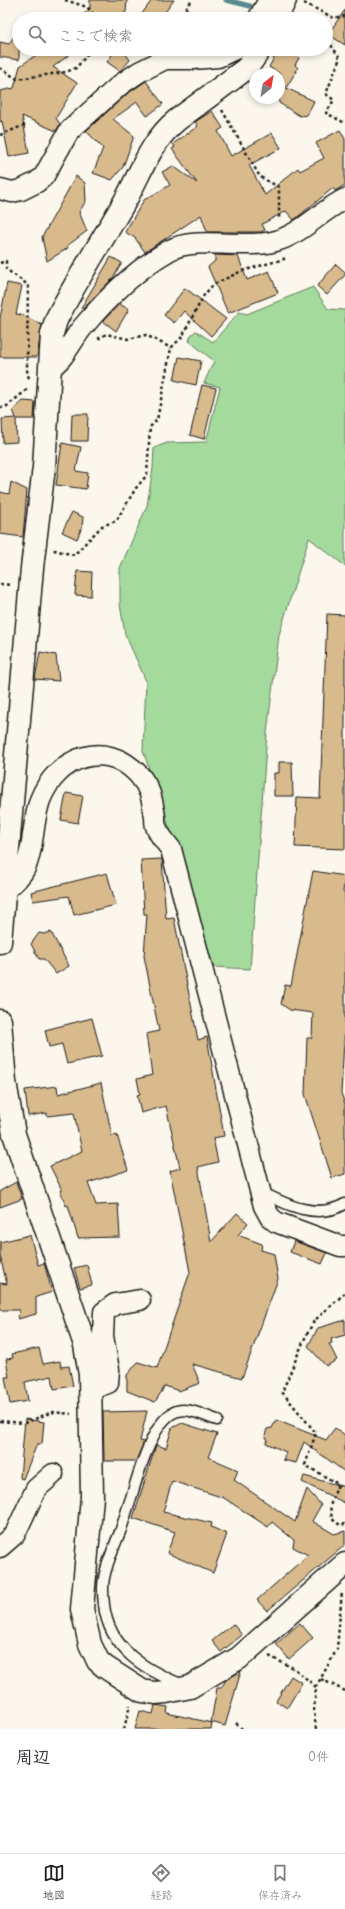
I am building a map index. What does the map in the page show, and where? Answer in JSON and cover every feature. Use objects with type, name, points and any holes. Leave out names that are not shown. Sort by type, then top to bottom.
[{"type":"street","points":[[262,12],[269,0]]},
{"type":"street","points":[[282,12],[291,1]]},
{"type":"street","points":[[0,189],[12,192],[21,190],[37,182],[44,176],[69,131],[120,85],[139,72],[165,59],[193,59],[220,56]]},
{"type":"street","points":[[0,942],[32,568],[44,467],[52,334],[56,320],[125,200],[155,143],[166,129],[247,68],[255,56]]},
{"type":"street","points":[[50,368],[60,362],[82,329],[120,287],[148,264],[172,249],[187,245],[254,245],[274,242],[294,233],[334,204],[345,199]]},
{"type":"street","points":[[4,890],[21,876],[28,863],[40,801],[50,780],[62,769],[81,758],[100,754],[119,760],[138,775],[150,790],[156,829],[171,849],[267,1212],[276,1222],[340,1246],[345,1246]]},
{"type":"street","points":[[0,1021],[5,1082],[14,1134],[84,1345],[90,1375],[92,1497],[82,1609],[90,1644],[98,1661],[138,1689],[155,1693],[190,1687],[239,1658],[343,1566]]},
{"type":"street","points":[[91,1389],[108,1383],[109,1370],[103,1336],[104,1312],[116,1304],[140,1300]]},
{"type":"street","points":[[0,1547],[15,1534],[36,1489],[53,1474]]},
{"type":"lane","points":[[261,1192],[288,1205],[318,1212],[329,1210],[345,1204]]},
{"type":"lane","points":[[190,1687],[158,1675],[139,1664],[121,1647],[111,1632],[105,1613],[102,1586],[106,1568],[120,1531],[141,1464],[163,1421],[172,1413],[184,1409],[217,1420]]},
{"type":"path","points":[[65,0],[87,7],[92,12]]},
{"type":"path","points":[[184,12],[192,0]]},
{"type":"path","points":[[291,1],[304,3],[322,12]]},
{"type":"path","points":[[333,18],[345,16]]},
{"type":"path","points":[[333,48],[340,58],[326,94],[334,100],[326,113],[345,123]]},
{"type":"path","points":[[0,68],[16,79],[66,72],[76,68],[86,56]]},
{"type":"path","points":[[213,94],[260,177],[279,187],[279,220],[274,242]]},
{"type":"path","points":[[0,135],[25,125]]},
{"type":"path","points":[[74,555],[102,526],[116,521],[136,488],[147,475],[150,427],[156,420],[171,348],[182,337],[204,296],[214,284],[242,271],[284,259]]},
{"type":"path","points":[[0,263],[6,261],[6,269],[28,285],[27,370],[30,387],[7,406],[0,408]]},
{"type":"path","points":[[93,342],[106,334],[128,340],[146,335],[171,348]]},
{"type":"path","points":[[344,1295],[314,1321],[304,1340],[282,1392],[316,1434],[304,1465],[338,1484],[330,1506],[332,1519],[340,1525],[345,1524]]},
{"type":"path","points":[[0,1421],[26,1423],[52,1412],[76,1414],[81,1428],[92,1432]]},
{"type":"path","points":[[316,1729],[314,1710],[316,1687],[337,1649],[343,1566]]},
{"type":"path","points":[[264,1653],[278,1662],[295,1668],[316,1687]]},
{"type":"path","points":[[320,1679],[345,1691]]},
{"type":"path","points":[[124,1729],[131,1700],[138,1689]]},
{"type":"path","points":[[236,1723],[242,1729]]},
{"type":"green space","points":[[313,287],[328,309],[345,310],[345,566],[309,538],[279,635],[267,733],[250,969],[214,967],[195,914],[172,835],[143,751],[146,681],[125,634],[120,604],[120,568],[147,506],[153,468],[154,448],[167,443],[206,442],[220,387],[204,383],[214,361],[189,341],[191,335],[196,331],[213,342],[239,312],[247,314]]},
{"type":"building","points":[[90,0],[127,0],[126,12],[86,12],[90,9]]},
{"type":"building","points":[[152,0],[174,0],[165,12],[143,12]]},
{"type":"building","points":[[345,10],[345,45],[333,37],[333,27]]},
{"type":"building","points":[[12,39],[12,56],[19,56],[19,60],[0,57],[0,42],[9,44]]},
{"type":"building","points":[[35,56],[68,56],[53,67],[77,83],[56,118],[60,124],[56,131],[22,116],[29,153],[9,157],[2,121],[0,122],[0,91],[14,88],[20,66]]},
{"type":"building","points":[[111,56],[127,56],[130,60],[120,71],[107,62]]},
{"type":"building","points":[[275,56],[297,56],[299,58],[295,65],[298,68],[286,88],[314,101],[307,115],[300,116],[281,104],[285,104],[285,68],[269,67]]},
{"type":"building","points":[[146,81],[163,104],[147,116],[137,102],[113,119],[134,136],[123,167],[112,180],[93,173],[103,148],[86,131],[127,94]]},
{"type":"building","points":[[212,111],[223,128],[218,131],[231,156],[272,133],[281,148],[249,165],[265,195],[298,168],[300,171],[324,158],[316,143],[340,130],[345,139],[345,185],[335,191],[333,188],[294,220],[286,211],[262,224],[265,230],[261,232],[207,232],[201,215],[145,252],[135,238],[125,232],[144,200],[170,185],[162,172],[173,166],[197,183],[172,149],[175,147],[173,144],[198,126],[195,122]]},
{"type":"building","points":[[76,176],[85,183],[86,201],[79,212],[87,231],[67,246],[68,248],[47,261],[42,237]]},
{"type":"building","points":[[215,255],[238,256],[247,280],[269,271],[278,293],[228,313],[208,267],[215,261]]},
{"type":"building","points":[[111,257],[122,263],[113,278],[83,309],[81,308]]},
{"type":"building","points":[[336,264],[345,272],[345,275],[327,295],[317,286]]},
{"type":"building","points":[[7,283],[22,286],[16,314],[23,315],[42,325],[37,357],[0,357],[0,318]]},
{"type":"building","points":[[185,288],[226,319],[211,336],[184,311],[174,323],[164,315]]},
{"type":"building","points":[[119,304],[129,309],[116,331],[103,321]]},
{"type":"building","points":[[179,357],[201,361],[196,385],[174,380]]},
{"type":"building","points":[[202,385],[216,388],[204,439],[190,435]]},
{"type":"building","points":[[23,401],[35,402],[34,419],[16,419],[17,442],[3,443],[2,419],[16,418],[13,410]]},
{"type":"building","points":[[72,414],[88,414],[87,441],[71,441]]},
{"type":"building","points":[[62,443],[81,447],[76,471],[88,473],[86,489],[56,485]]},
{"type":"building","points":[[11,482],[27,490],[23,537],[0,534],[0,492],[9,494]]},
{"type":"building","points":[[72,512],[83,517],[82,527],[77,539],[62,532]]},
{"type":"building","points":[[77,571],[92,572],[91,596],[75,595]]},
{"type":"building","points":[[327,614],[345,615],[345,849],[295,847],[297,797],[320,798]]},
{"type":"building","points":[[40,652],[56,655],[59,681],[35,679]]},
{"type":"building","points":[[279,762],[292,762],[293,796],[274,796],[274,773],[279,773]]},
{"type":"building","points":[[66,793],[83,796],[78,823],[61,820]]},
{"type":"building","points":[[162,859],[166,919],[174,918],[198,1040],[207,1037],[224,1136],[213,1138],[218,1162],[198,1167],[211,1242],[237,1213],[248,1223],[238,1235],[262,1244],[261,1250],[274,1254],[278,1279],[242,1378],[192,1364],[200,1383],[179,1391],[165,1386],[155,1402],[127,1391],[127,1375],[138,1362],[157,1368],[190,1272],[170,1171],[180,1168],[166,1106],[141,1113],[137,1095],[140,1094],[137,1079],[152,1075],[146,1034],[159,1031],[144,956],[147,914],[144,914],[141,860]]},
{"type":"building","points":[[313,871],[345,876],[343,892],[345,894],[345,1025],[341,1093],[345,1104],[345,1174],[332,1178],[305,1094],[307,1038],[312,1038],[313,1013],[290,1010],[281,1004],[285,985],[291,986]]},
{"type":"building","points":[[107,873],[116,905],[74,915],[69,896],[33,901],[31,892]]},
{"type":"building","points":[[51,932],[69,966],[56,974],[44,959],[39,959],[31,944],[39,933],[44,934]]},
{"type":"building","points":[[92,1018],[102,1056],[67,1064],[62,1044],[49,1047],[45,1030]]},
{"type":"building","points":[[101,1083],[112,1136],[117,1135],[128,1170],[88,1183],[96,1205],[118,1204],[120,1237],[78,1238],[68,1205],[66,1206],[60,1190],[62,1190],[50,1166],[82,1151],[74,1113],[47,1116],[47,1113],[28,1116],[25,1090],[57,1086],[58,1094]]},
{"type":"building","points":[[16,1182],[22,1199],[0,1207],[0,1191]]},
{"type":"building","points":[[30,1235],[38,1265],[44,1263],[52,1292],[36,1297],[36,1314],[18,1319],[19,1310],[0,1310],[0,1283],[7,1284],[0,1256],[0,1242]]},
{"type":"building","points":[[294,1241],[327,1253],[322,1264],[290,1252]]},
{"type":"building","points":[[87,1265],[92,1285],[80,1288],[74,1268]]},
{"type":"building","points":[[345,1320],[345,1335],[331,1339],[332,1343],[329,1344],[337,1360],[326,1366],[308,1346],[318,1328]]},
{"type":"building","points":[[39,1348],[43,1364],[60,1361],[61,1367],[69,1366],[73,1386],[54,1389],[52,1376],[25,1382],[28,1401],[10,1404],[5,1377],[9,1377],[6,1359],[13,1358],[12,1354]]},
{"type":"building","points":[[147,1411],[140,1441],[144,1442],[136,1461],[104,1461],[103,1412]]},
{"type":"building","points":[[25,1419],[44,1422],[42,1444],[37,1444],[23,1479],[20,1478]]},
{"type":"building","points":[[276,1420],[326,1440],[335,1428],[345,1435],[345,1472],[304,1442],[296,1463],[283,1460],[286,1452],[266,1443],[268,1440],[265,1436],[267,1429],[272,1428]]},
{"type":"building","points":[[182,1423],[217,1434],[208,1457],[238,1470],[234,1480],[295,1522],[307,1489],[321,1505],[312,1521],[334,1534],[345,1531],[345,1545],[267,1611],[257,1600],[308,1555],[293,1547],[294,1540],[272,1522],[268,1527],[224,1498],[172,1481],[163,1512],[212,1523],[211,1527],[227,1534],[213,1573],[167,1553],[175,1532],[133,1518],[156,1445],[166,1448],[172,1428]]},
{"type":"building","points":[[304,1476],[345,1487],[345,1503],[302,1482]]},
{"type":"building","points":[[300,1623],[313,1638],[289,1659],[276,1644]]},
{"type":"building","points":[[233,1624],[242,1635],[221,1652],[212,1641]]},
{"type":"building","points":[[241,1671],[225,1726],[211,1722],[217,1688],[221,1688],[226,1680]]},
{"type":"building","points":[[291,1676],[302,1683],[287,1708],[276,1701]]},
{"type":"building","points":[[155,1705],[168,1707],[167,1713],[212,1723],[211,1729],[135,1729],[140,1711],[153,1714]]},
{"type":"waterway","points":[[226,0],[250,6]]}]
